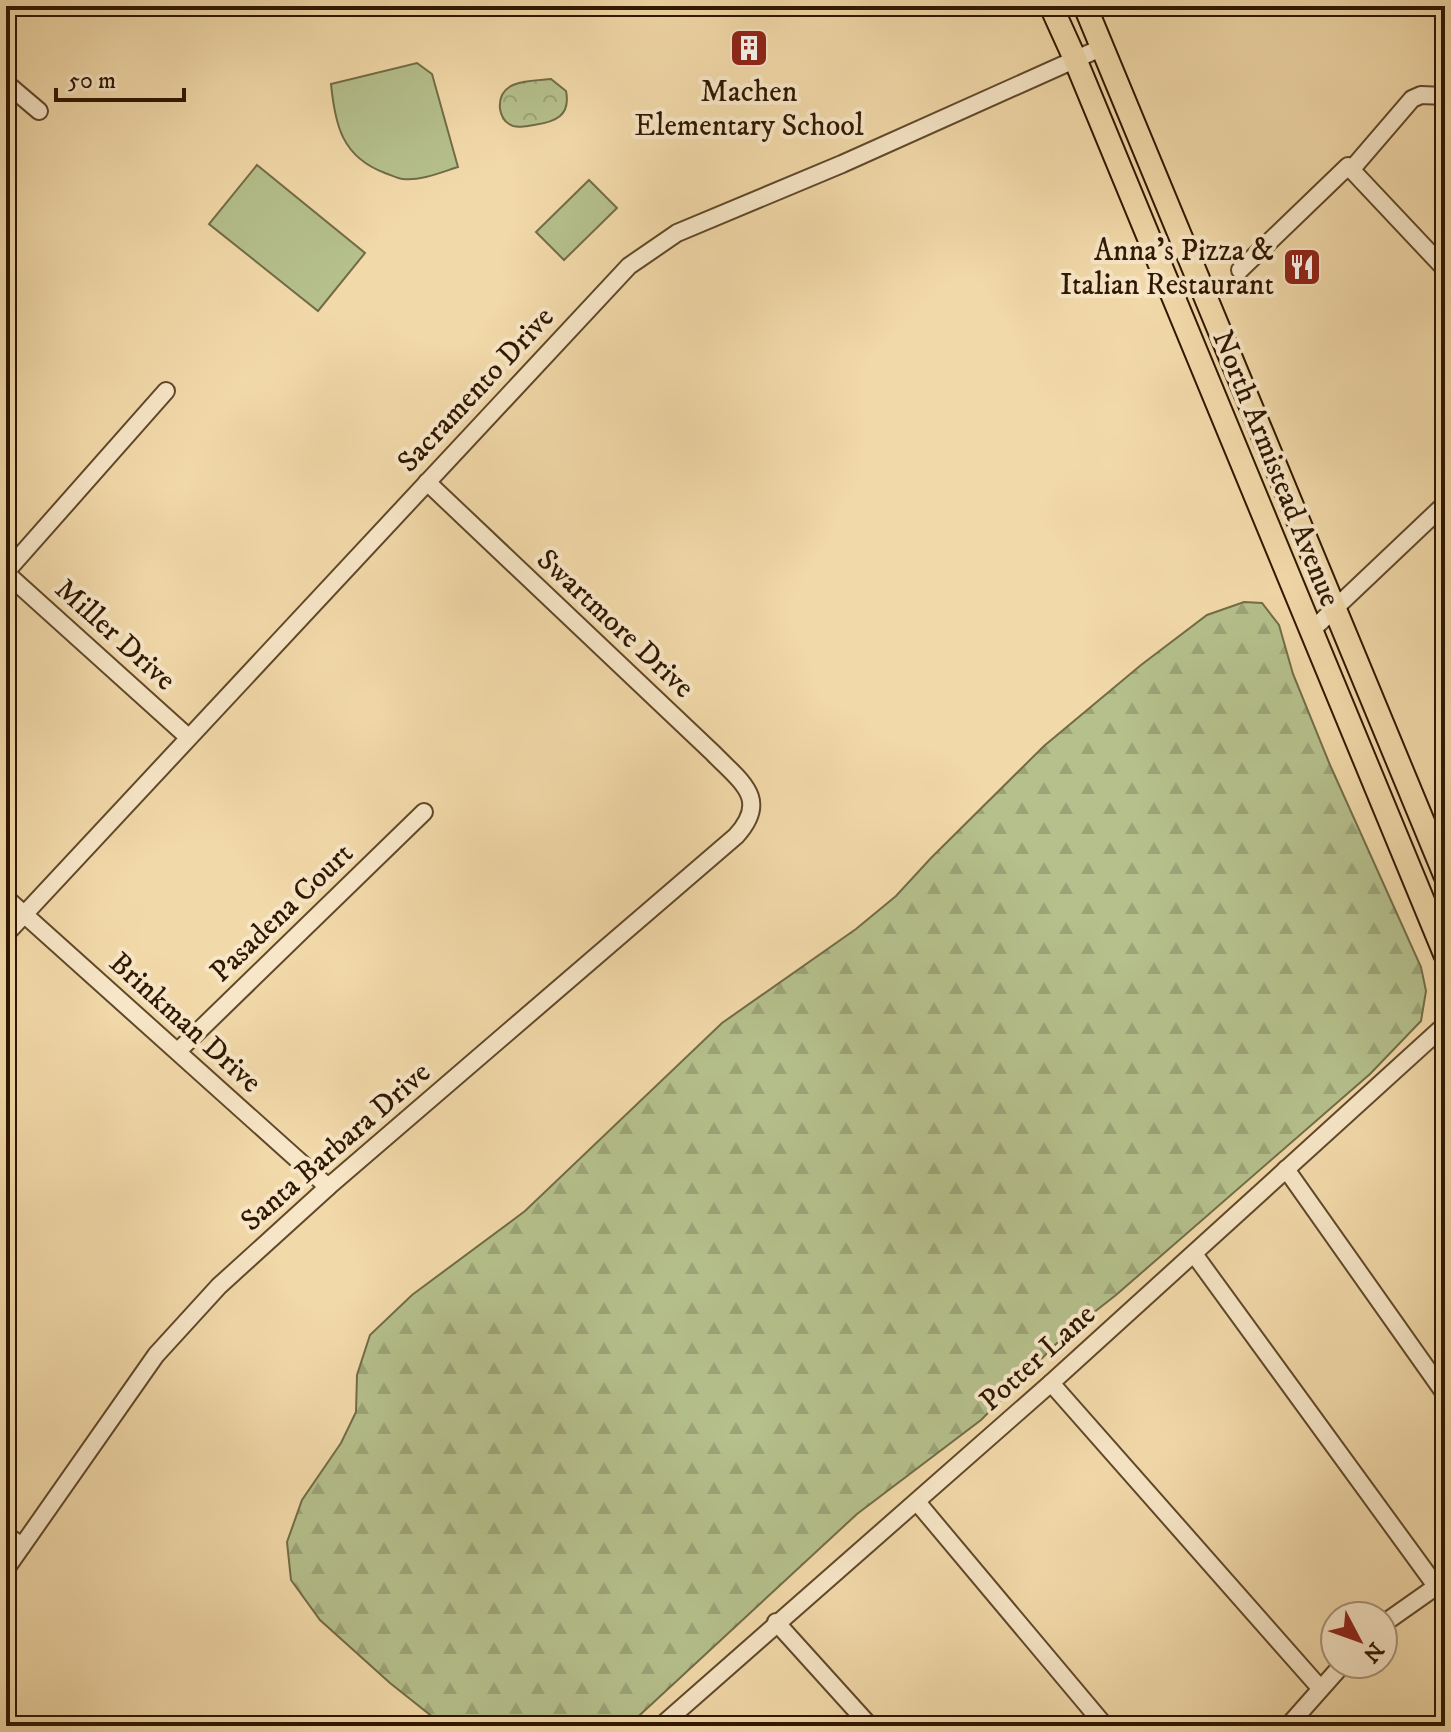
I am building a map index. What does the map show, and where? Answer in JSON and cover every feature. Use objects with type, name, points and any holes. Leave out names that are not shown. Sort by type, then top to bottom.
[{"type":"main road","name":"North Armistead Avenue","points":[[1051,6],[1445,954]]},
{"type":"main road","name":"North Armistead Avenue","points":[[1085,6],[1445,875]]},
{"type":"street","name":"Sacramento Drive","points":[[6,934],[629,266],[677,233],[842,164],[1103,47]]},
{"type":"street","points":[[6,83],[39,111]]},
{"type":"street","points":[[1351,170],[1412,99],[1421,95],[1445,96]]},
{"type":"street","points":[[1240,270],[1348,166],[1445,269]]},
{"type":"street","points":[[6,572],[166,391]]},
{"type":"street","name":"Swartmore Drive","points":[[427,482],[713,753],[749,795],[752,813]]},
{"type":"street","points":[[1311,631],[1445,504]]},
{"type":"street","name":"Miller Drive","points":[[6,572],[188,737]]},
{"type":"street","name":"Pasadena Court","points":[[178,1051],[424,812]]},
{"type":"street","name":"Santa Barbara Drive","points":[[6,1569],[126,1396],[188,1318],[219,1286],[328,1187],[736,836],[748,823],[752,813]]},
{"type":"street","name":"Brinkman Drive","points":[[6,898],[328,1187]]},
{"type":"street","name":"Potter Lane","points":[[661,1726],[1051,1383],[1445,1025]]},
{"type":"street","points":[[1286,1169],[1445,1394]]},
{"type":"street","points":[[1194,1254],[1440,1583],[1399,1612]]},
{"type":"street","points":[[1051,1383],[1320,1688]]},
{"type":"street","points":[[917,1502],[1105,1726]]},
{"type":"street","points":[[6,1535],[22,1546]]},
{"type":"street","points":[[776,1622],[870,1726]]},
{"type":"street","points":[[1288,1726],[1328,1680]]},
{"type":"green space","points":[[417,63],[432,74],[458,167],[424,177],[401,179],[370,166],[350,149],[335,113],[331,84]]},
{"type":"green space","points":[[551,79],[566,91],[566,106],[560,116],[549,122],[521,127],[512,126],[506,121],[500,109],[504,92],[525,81]]},
{"type":"green space","points":[[257,165],[365,253],[318,311],[209,224]]},
{"type":"green space","points":[[589,180],[617,208],[564,260],[536,232]]},
{"type":"green space","points":[[1244,602],[1262,603],[1279,625],[1293,674],[1330,765],[1421,967],[1426,991],[1421,1021],[1370,1074],[1116,1295],[1065,1335],[981,1420],[857,1514],[628,1726],[444,1726],[390,1683],[320,1620],[291,1580],[287,1542],[302,1500],[341,1443],[356,1412],[357,1375],[370,1335],[412,1295],[525,1211],[722,1023],[856,929],[896,896],[1044,746],[1207,615]]},
{"type":"place","name":"Machen Elementary School","points":[[749,48]]},
{"type":"place","name":"Anna's Pizza & Italian Restaurant","points":[[1302,267]]}]
